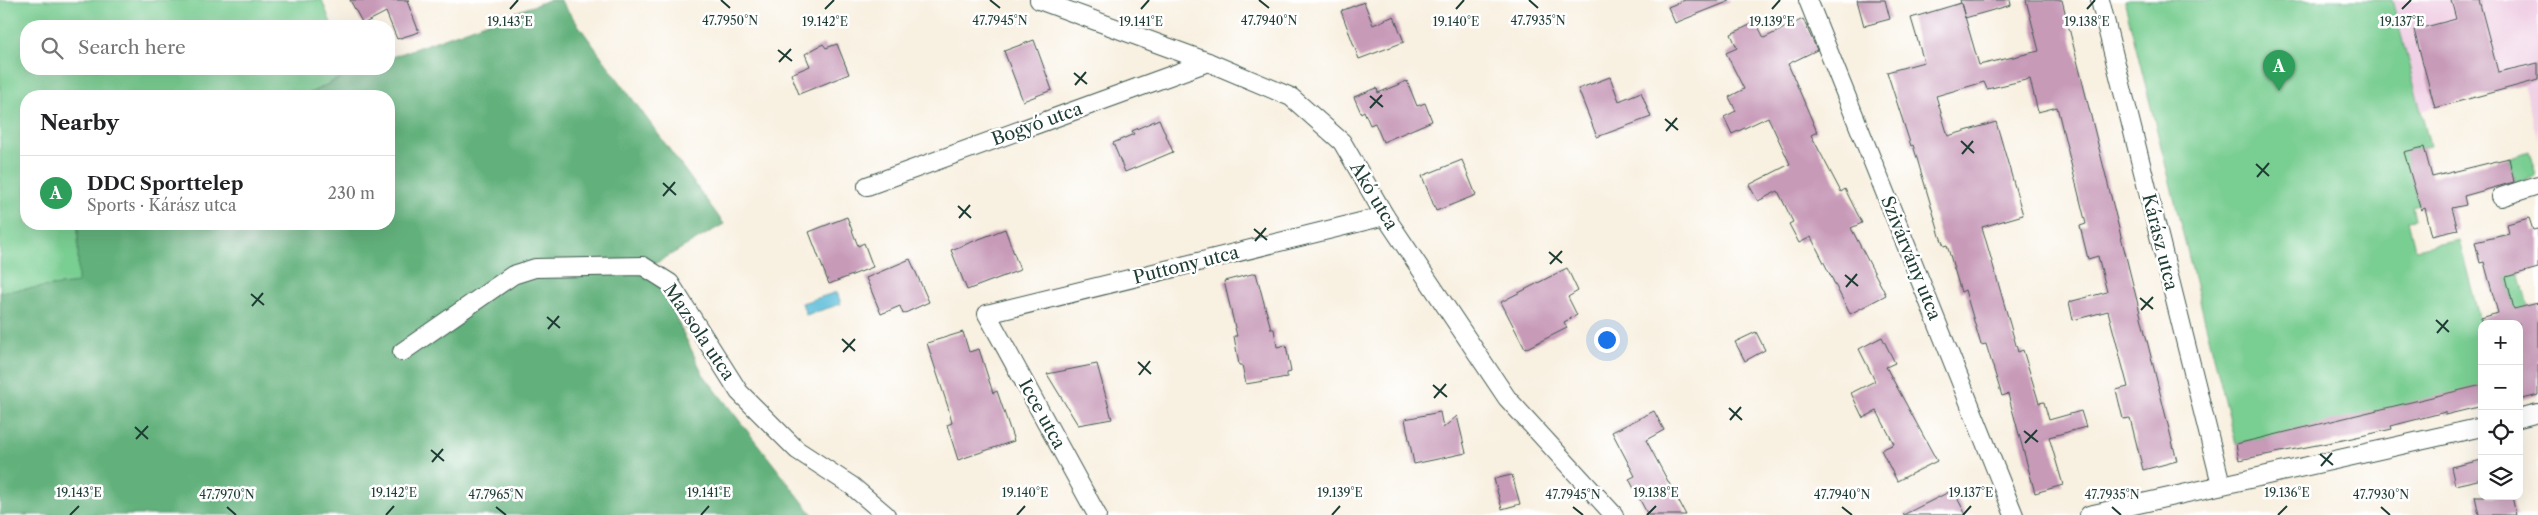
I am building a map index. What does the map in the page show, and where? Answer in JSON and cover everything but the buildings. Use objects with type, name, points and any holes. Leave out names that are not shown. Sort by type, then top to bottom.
[{"type":"street","name":"Akó utca","points":[[1039,0],[1208,62],[1291,97],[1342,142],[1384,216],[1507,398],[1614,515]]},
{"type":"street","name":"Szivárvány utca","points":[[1808,0],[2014,515]]},
{"type":"street","name":"Kárász utca","points":[[2100,0],[2221,484]]},
{"type":"street","name":"Bogyó utca","points":[[867,186],[1208,62]]},
{"type":"street","points":[[2501,197],[2538,185]]},
{"type":"street","name":"Puttony utca","points":[[987,314],[1384,216]]},
{"type":"street","name":"Mazsola utca","points":[[402,352],[513,275],[535,268],[643,266],[670,283],[739,392],[797,450],[852,486],[886,515]]},
{"type":"street","name":"Icce utca","points":[[987,314],[1097,515]]},
{"type":"street","points":[[2523,417],[2538,413]]},
{"type":"street","points":[[2089,515],[2478,428]]},
{"type":"shaded area","points":[[2392,0],[2538,0],[2538,141],[2523,84],[2421,111]]},
{"type":"green space","points":[[0,0],[322,0],[330,20],[20,20],[20,75],[345,75],[316,90],[20,90],[20,230],[78,230],[79,283],[0,292]]},
{"type":"green space","points":[[549,0],[560,0],[724,224],[651,266],[703,374],[813,515],[0,515],[0,292],[78,283],[78,230],[395,230],[395,90],[316,90],[348,75],[395,75],[395,56]]},
{"type":"green space","points":[[2124,0],[2392,0],[2430,146],[2405,152],[2419,204],[2412,206],[2415,219],[2408,220],[2415,249],[2459,240],[2480,320],[2478,320],[2478,389],[2236,444]]},
{"type":"green space","points":[[2529,151],[2536,176],[2515,184],[2509,158]]},
{"type":"green space","points":[[2509,234],[2538,344],[2523,329],[2523,320],[2517,320],[2501,258],[2506,257],[2500,236]]},
{"type":"water","points":[[837,292],[841,304],[806,315],[802,303]]},
{"type":"place","name":"DDC Sporttelep","points":[[2279,91]]}]
